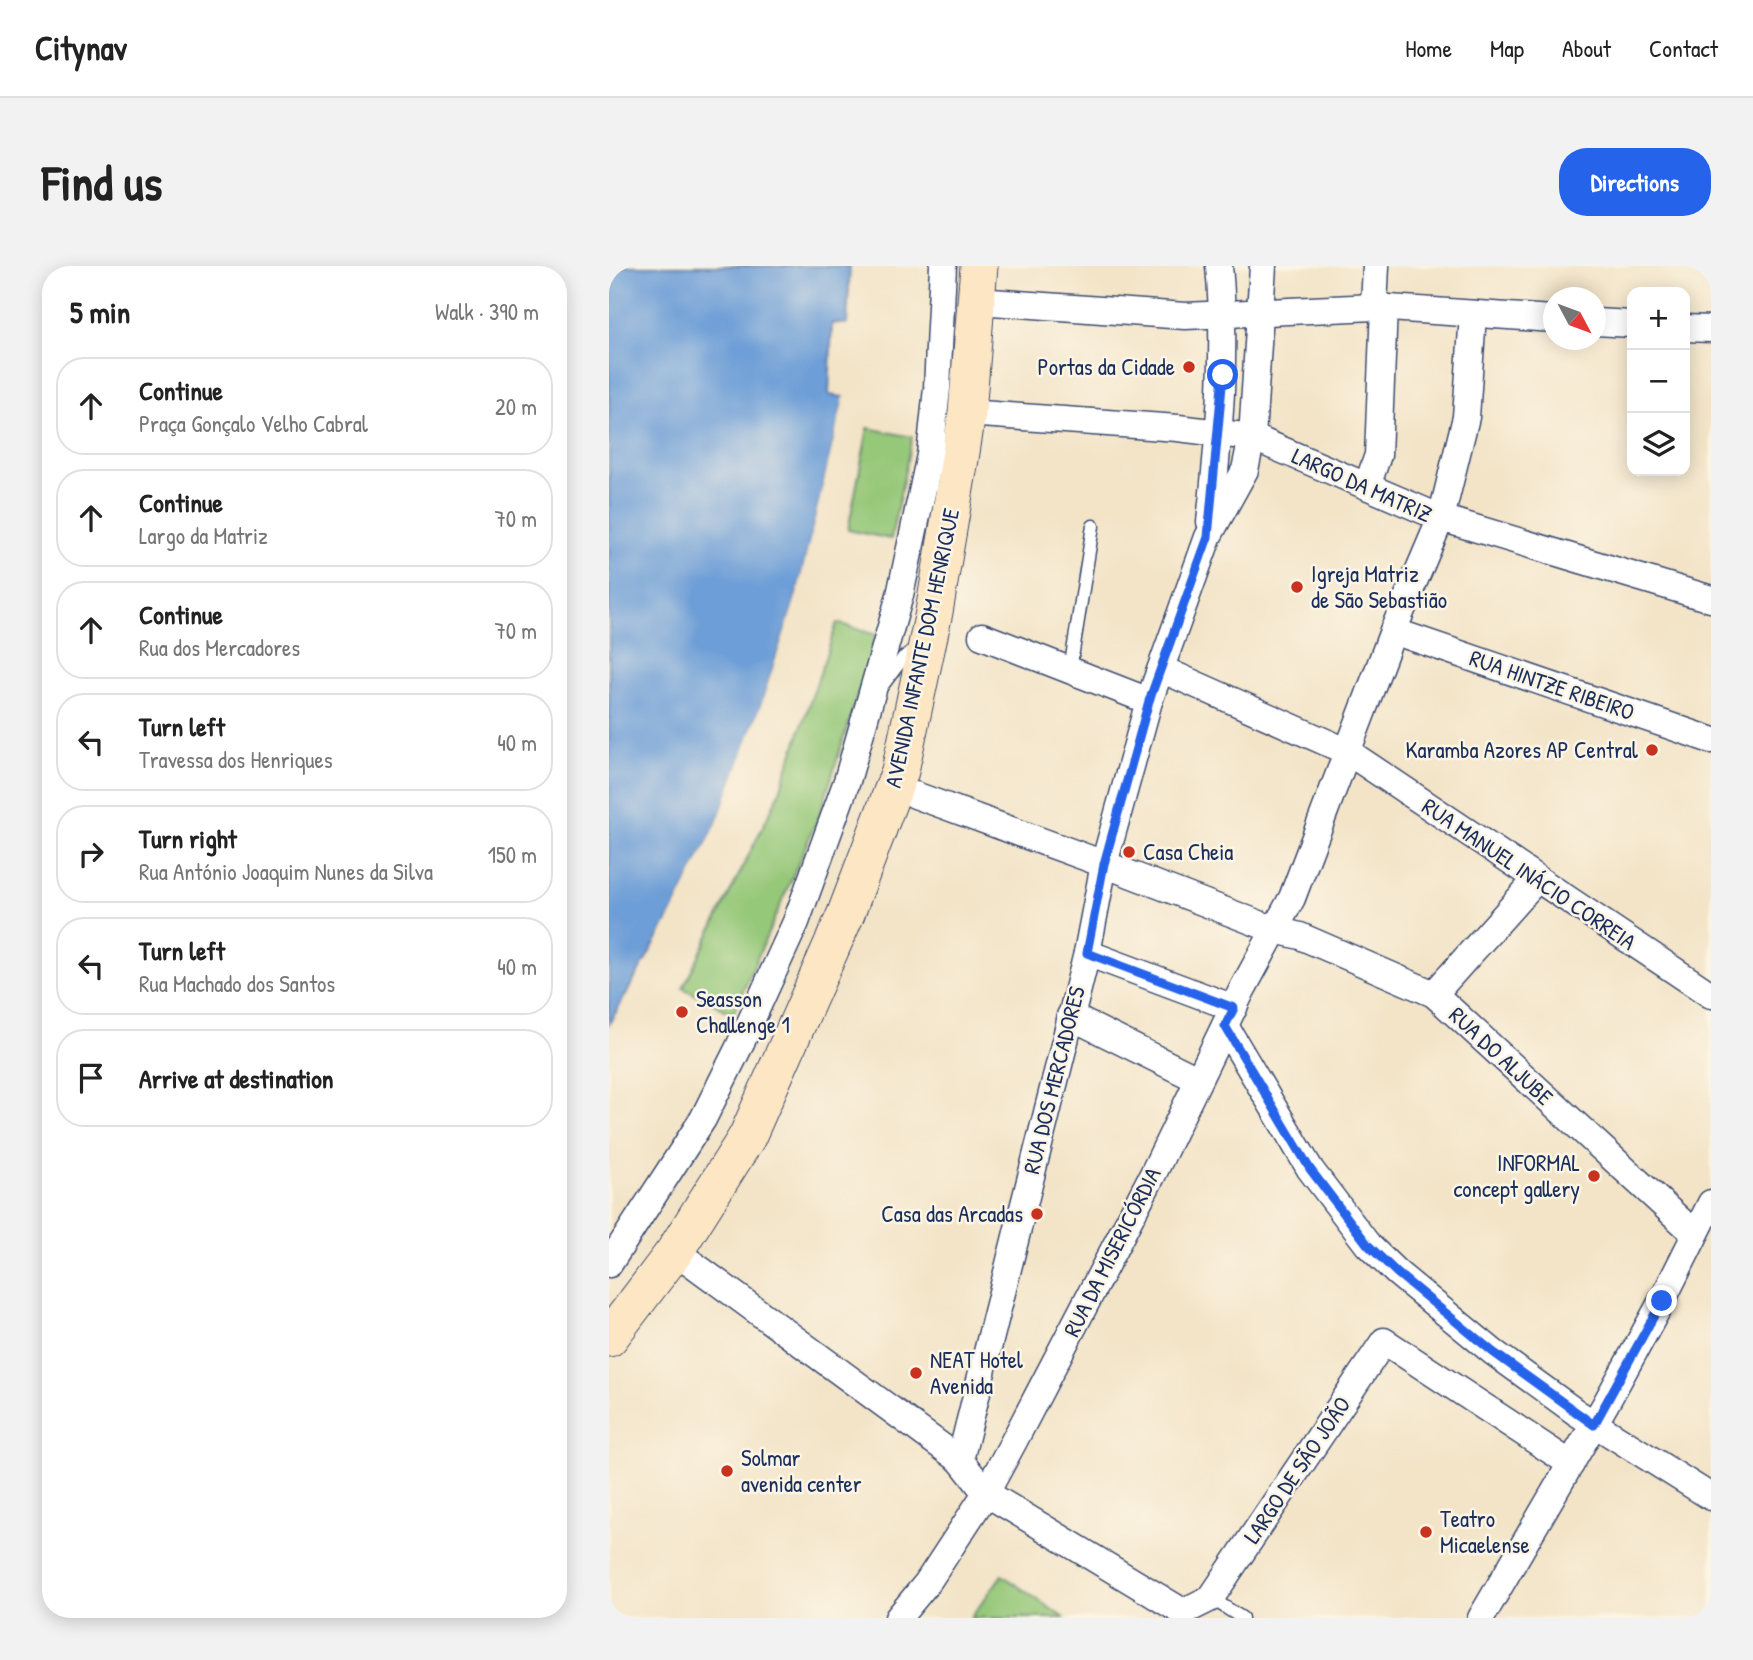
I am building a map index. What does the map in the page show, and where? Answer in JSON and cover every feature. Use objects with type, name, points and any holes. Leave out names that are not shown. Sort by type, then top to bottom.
[{"type":"main road","name":"AVENIDA INFANTE DOM HENRIQUE","points":[[609,1338],[675,1251],[747,1137],[845,916],[900,771],[931,655],[935,612],[967,413],[979,283]]},
{"type":"street","name":"AVENIDA INFANTE DOM HENRIQUE","points":[[609,1264],[703,1119],[739,1047],[796,922],[847,781],[901,595],[930,455],[937,388],[943,266]]},
{"type":"street","points":[[1208,537],[1219,434],[1223,315],[1219,266]]},
{"type":"street","points":[[982,636],[1149,701],[1208,537],[1245,470],[1252,437],[1263,266]]},
{"type":"street","points":[[1367,486],[1378,455],[1379,307],[1376,266]]},
{"type":"street","points":[[979,283],[1185,316],[1379,307],[1543,318]]},
{"type":"street","points":[[1473,314],[1466,417],[1441,518],[1711,599]]},
{"type":"street","points":[[1606,323],[1627,324]]},
{"type":"street","points":[[1690,328],[1711,329]]},
{"type":"street","name":"LARGO DA MATRIZ","points":[[967,413],[1178,428],[1252,437],[1441,518],[1393,631],[1292,898],[1275,930]]},
{"type":"street","name":"RUA HINTZE RIBEIRO","points":[[1393,631],[1711,740]]},
{"type":"street","points":[[1161,669],[1348,752]]},
{"type":"street","name":"RUA DOS MERCADORES","points":[[960,1460],[1087,953],[1104,864],[1149,701]]},
{"type":"street","name":"RUA MANUEL INÁCIO CORREIA","points":[[1348,752],[1711,995]]},
{"type":"street","name":"RUA DO ALJUBE","points":[[906,804],[1104,864],[1275,930],[1300,936],[1434,994],[1695,1234]]},
{"type":"street","points":[[1434,994],[1536,880]]},
{"type":"street","name":"RUA DA MISERICÓRDIA","points":[[898,1618],[927,1583],[986,1493],[1153,1174],[1197,1079],[1275,930]]},
{"type":"street","points":[[1087,953],[1229,1017],[1310,1169],[1368,1245],[1397,1273],[1493,1352],[1594,1425],[1711,1496]]},
{"type":"street","points":[[1070,1016],[1197,1079]]},
{"type":"street","points":[[1481,1618],[1594,1425],[1662,1301],[1711,1203]]},
{"type":"street","points":[[675,1251],[960,1460],[986,1493],[1183,1612],[1211,1598]]},
{"type":"street","name":"LARGO DE SÃO JOÃO","points":[[1211,1598],[1384,1341],[1571,1464]]},
{"type":"lane","points":[[1070,670],[1093,526]]},
{"type":"lane","points":[[844,810],[883,684],[903,658],[931,655]]},
{"type":"lane","points":[[906,804],[924,722]]},
{"type":"lane","points":[[1211,1598],[1242,1618]]},
{"type":"green space","points":[[868,428],[912,437],[891,539],[848,530]]},
{"type":"green space","points":[[837,623],[876,635],[821,811],[733,1014],[683,988],[779,794]]},
{"type":"green space","points":[[1002,1575],[1064,1618],[971,1618]]},
{"type":"water","points":[[609,266],[850,266],[847,324],[832,323],[829,395],[844,397],[797,594],[760,708],[716,825],[672,914],[609,1024]]},
{"type":"pier","points":[[844,397],[847,398],[810,557],[763,709],[719,826],[675,916],[631,995],[609,1028],[672,914],[716,825],[760,708],[797,594]]},
{"type":"place","name":"Portas da Cidade","points":[[1189,367]]},
{"type":"place","name":"Igreja Matriz de São Sebastião","points":[[1297,587]]},
{"type":"place","name":"Karamba Azores AP Central","points":[[1652,750]]},
{"type":"place","name":"Casa Cheia","points":[[1129,852]]},
{"type":"place","name":"Seasson Challenge 1","points":[[682,1012]]},
{"type":"place","name":"INFORMAL concept gallery","points":[[1594,1176]]},
{"type":"place","name":"Casa das Arcadas","points":[[1037,1214]]},
{"type":"place","name":"NEAT Hotel Avenida","points":[[916,1373]]},
{"type":"place","name":"Solmar avenida center","points":[[727,1471]]},
{"type":"place","name":"Teatro Micaelense","points":[[1426,1532]]},
{"type":"route","points":[[1223,375],[1208,537],[1149,701],[1104,864],[1087,953],[1234,1008],[1225,1026],[1240,1055],[1310,1169],[1368,1245],[1397,1273],[1493,1352],[1594,1425],[1662,1301]]}]
